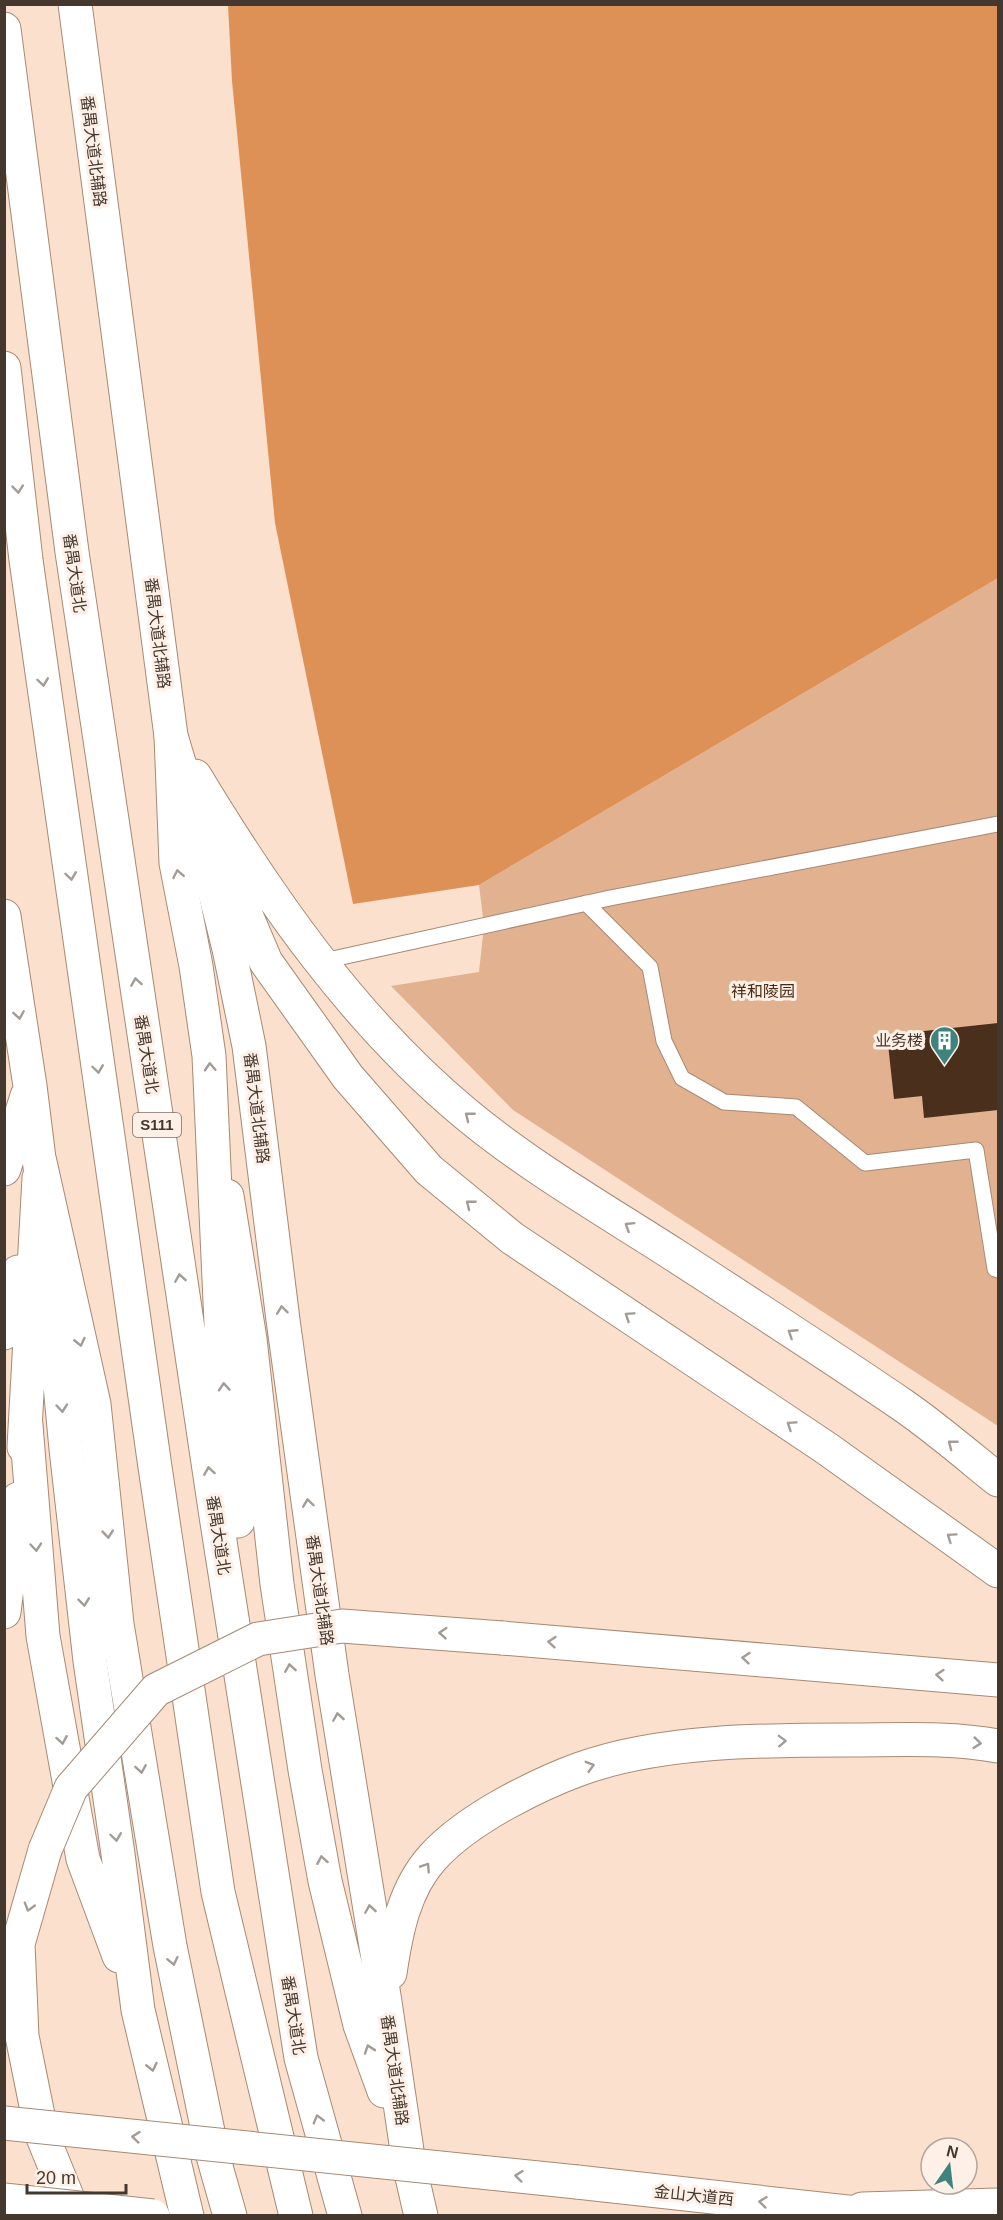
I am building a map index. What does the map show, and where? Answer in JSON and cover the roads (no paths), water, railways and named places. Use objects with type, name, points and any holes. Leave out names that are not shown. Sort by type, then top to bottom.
[{"type":"main road","name":"番禺大道北辅路","points":[[75,4],[171,736],[201,836],[229,949],[249,1046],[283,1320],[332,1675],[409,2164],[421,2216]]},
{"type":"main road","name":"番禺大道北","points":[[4,29],[72,552],[212,1492],[301,2058],[345,2216]]},
{"type":"main road","points":[[4,368],[26,560],[218,1892],[296,2216]]},
{"type":"main road","points":[[171,736],[242,853],[319,962],[390,1043],[466,1114],[548,1175],[672,1253],[906,1408],[999,1480]]},
{"type":"main road","points":[[171,736],[176,863],[209,1056],[224,1391],[243,1572],[271,1772],[290,1988]]},
{"type":"main road","points":[[171,736],[266,962],[348,1077],[429,1170],[512,1238],[826,1448],[999,1571]]},
{"type":"main road","points":[[4,916],[40,1162],[66,1449],[90,1661],[138,2010],[187,2216]]},
{"type":"main road","points":[[4,1169],[30,1086]]},
{"type":"main road","points":[[211,1099],[250,1339],[279,1596],[305,1770],[325,1881],[360,2025],[409,2164]]},
{"type":"main road","points":[[4,1333],[40,1162]]},
{"type":"main road","points":[[4,1612],[26,1425],[40,1162]]},
{"type":"main road","points":[[40,1162],[94,1404],[117,1624],[170,1946],[213,2156],[230,2216]]},
{"type":"main road","points":[[26,1425],[43,1636],[83,1859],[138,2010]]},
{"type":"main road","points":[[75,2216],[42,2135],[22,2036],[18,1944],[45,1851],[71,1788],[156,1690],[258,1639],[342,1626],[999,1680]]},
{"type":"main road","points":[[385,2002],[397,1928],[409,1892],[433,1857],[494,1810],[535,1788],[572,1772],[623,1757],[738,1743],[939,1739],[999,1746]]},
{"type":"main road","name":"金山大道西","points":[[4,2122],[884,2216]]},
{"type":"main road","points":[[4,2200],[153,2216]]},
{"type":"main road","points":[[832,2210],[999,2205]]},
{"type":"lane","points":[[319,962],[586,903],[999,824]]},
{"type":"lane","points":[[586,903],[650,967],[664,1041],[682,1078],[724,1102],[796,1107],[865,1163],[976,1150],[995,1269],[999,1270]]},
{"type":"place","name":"业务楼","points":[[944,1066]]},
{"type":"park label","name":"祥和陵园","points":[[763,991]]}]
